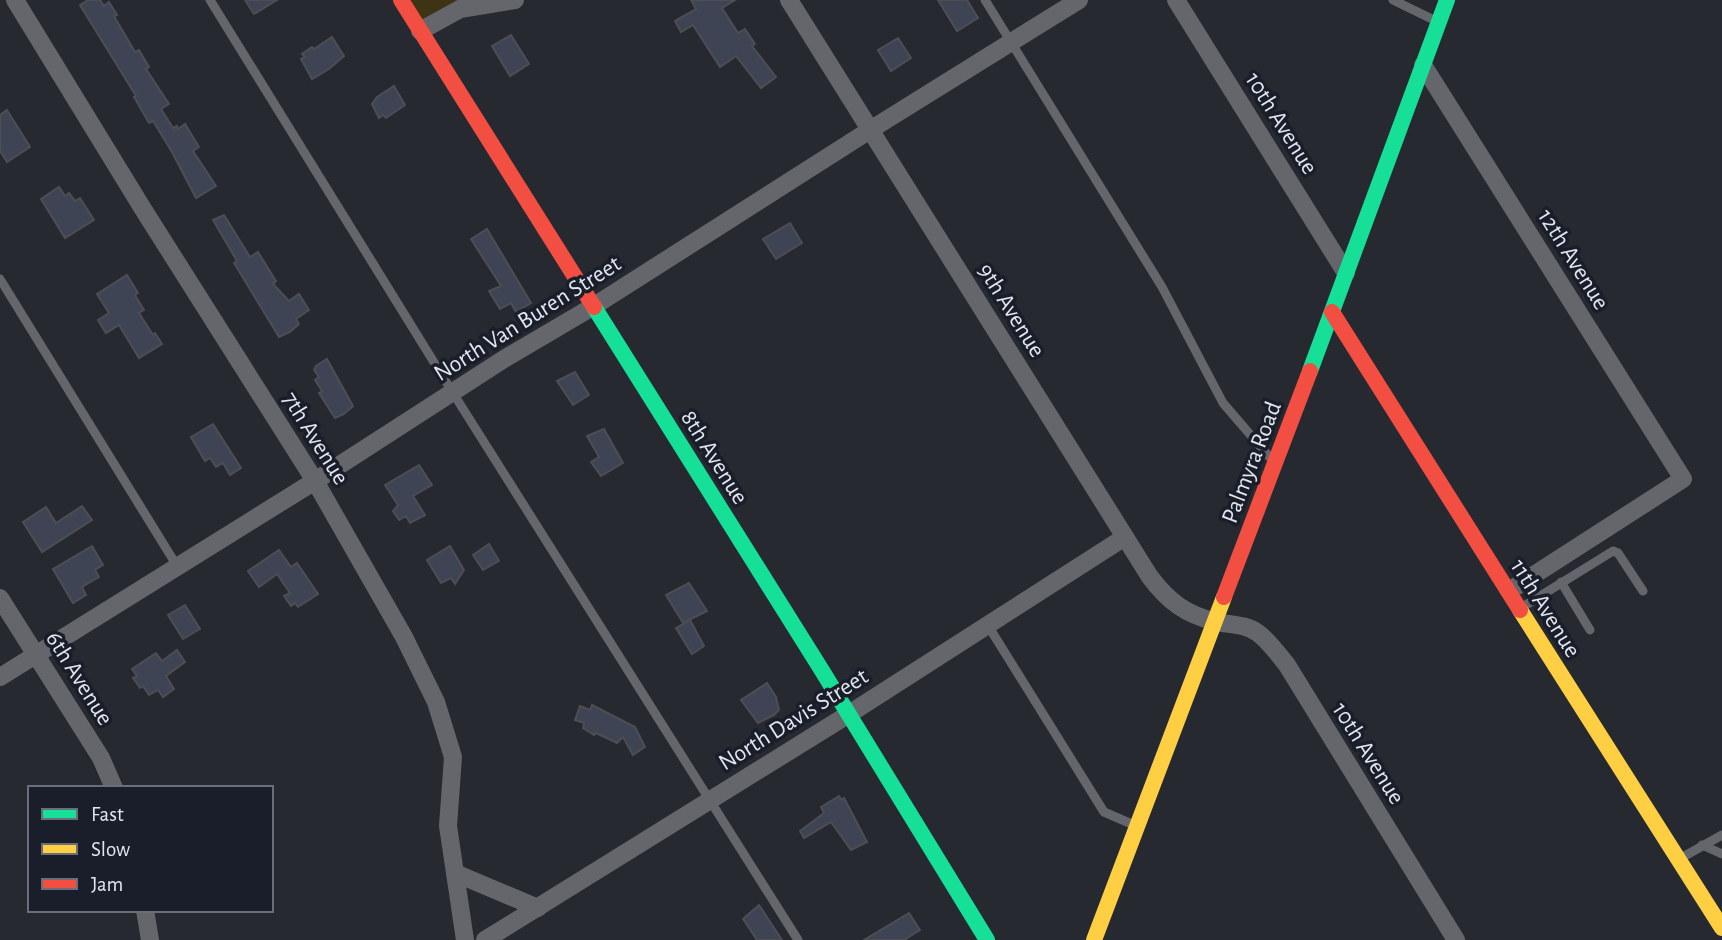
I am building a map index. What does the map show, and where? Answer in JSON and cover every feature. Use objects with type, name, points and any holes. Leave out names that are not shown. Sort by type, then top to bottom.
[{"type":"street","name":"7th Avenue","points":[[15,0],[315,481],[404,637],[436,702],[453,757],[448,826],[465,940]]},
{"type":"street","name":"8th Avenue","points":[[401,0],[988,940]]},
{"type":"street","points":[[420,32],[460,9],[515,0]]},
{"type":"street","name":"9th Avenue","points":[[789,0],[1165,597],[1181,609],[1215,622]]},
{"type":"street","name":"North Van Buren Street","points":[[0,677],[1079,0]]},
{"type":"street","name":"10th Avenue","points":[[1176,0],[1346,273]]},
{"type":"street","name":"Palmyra Road","points":[[1094,940],[1447,0]]},
{"type":"street","name":"12th Avenue","points":[[1423,65],[1683,479],[1509,591]]},
{"type":"street","name":"11th Avenue","points":[[1332,312],[1722,928]]},
{"type":"street","name":"North Davis Street","points":[[485,940],[849,714],[1125,537]]},
{"type":"street","name":"6th Avenue","points":[[0,597],[101,758],[113,786]]},
{"type":"street","name":"10th Avenue","points":[[1215,622],[1247,627],[1258,633],[1287,665],[1456,940]]},
{"type":"street","points":[[455,873],[538,908]]},
{"type":"street","points":[[145,912],[150,940]]},
{"type":"lane","points":[[210,0],[453,393],[798,940]]},
{"type":"lane","points":[[985,0],[1162,288],[1223,403],[1275,463]]},
{"type":"lane","points":[[1393,0],[1439,22]]},
{"type":"lane","points":[[0,279],[177,566]]},
{"type":"lane","points":[[1520,608],[1613,551],[1618,553],[1643,591]]},
{"type":"lane","points":[[1561,582],[1590,630]]},
{"type":"lane","points":[[987,624],[1104,812],[1136,826]]},
{"type":"lane","points":[[1678,860],[1722,835]]},
{"type":"lane","points":[[1702,845],[1722,854]]},
{"type":"shaded area","points":[[402,0],[505,0],[421,29]]},
{"type":"building","points":[[88,0],[100,0],[104,6],[109,2],[135,52],[139,50],[149,67],[146,69],[169,104],[161,109],[173,128],[177,126],[178,129],[185,124],[199,147],[193,151],[216,186],[196,198],[172,152],[153,121],[149,123],[134,97],[136,96],[80,5]]},
{"type":"building","points":[[245,0],[277,0],[254,14]]},
{"type":"building","points":[[691,0],[735,0],[722,8],[738,33],[745,29],[755,44],[752,46],[776,77],[761,88],[736,56],[720,67],[693,25],[681,32],[675,21],[696,9]]},
{"type":"building","points":[[938,0],[967,0],[978,18],[957,31]]},
{"type":"building","points":[[511,35],[529,64],[510,76],[492,46]]},
{"type":"building","points":[[332,37],[344,56],[312,79],[301,59],[305,57],[302,54]]},
{"type":"building","points":[[898,38],[911,58],[891,71],[878,50]]},
{"type":"building","points":[[394,86],[405,105],[386,118],[383,115],[379,118],[372,104],[377,97]]},
{"type":"building","points":[[7,110],[30,147],[7,162],[0,151],[0,115]]},
{"type":"building","points":[[59,187],[65,196],[69,193],[75,201],[80,198],[94,220],[65,238],[41,199]]},
{"type":"building","points":[[224,215],[250,257],[258,252],[276,281],[273,284],[289,301],[299,294],[309,310],[296,319],[299,324],[290,332],[279,337],[234,263],[237,261],[213,220]]},
{"type":"building","points":[[790,223],[802,243],[776,259],[763,239]]},
{"type":"building","points":[[487,229],[531,303],[516,312],[511,303],[500,309],[489,291],[501,286],[471,239]]},
{"type":"building","points":[[127,275],[144,310],[139,313],[162,344],[139,358],[119,325],[106,333],[98,320],[109,313],[97,294]]},
{"type":"building","points":[[327,359],[353,406],[335,418],[319,393],[322,391],[315,380],[319,377],[314,370],[316,366]]},
{"type":"building","points":[[575,372],[589,395],[573,405],[557,381]]},
{"type":"building","points":[[213,424],[241,468],[230,475],[223,463],[216,467],[210,458],[205,461],[191,437]]},
{"type":"building","points":[[604,429],[623,463],[601,476],[591,462],[599,457],[587,436]]},
{"type":"building","points":[[419,465],[432,485],[413,496],[425,515],[410,523],[406,516],[399,520],[393,511],[398,505],[385,485]]},
{"type":"building","points":[[82,506],[92,520],[42,552],[23,522],[46,507],[56,523]]},
{"type":"building","points":[[489,544],[499,561],[483,570],[473,555]]},
{"type":"building","points":[[92,546],[103,565],[95,570],[99,577],[82,587],[86,595],[73,603],[53,569]]},
{"type":"building","points":[[450,546],[464,570],[455,584],[451,578],[441,583],[427,560]]},
{"type":"building","points":[[279,550],[291,567],[297,563],[318,594],[298,607],[295,603],[291,606],[284,596],[290,593],[277,574],[259,587],[248,571]]},
{"type":"building","points":[[689,583],[707,611],[683,623],[666,595]]},
{"type":"building","points":[[185,605],[200,629],[183,639],[168,615]]},
{"type":"building","points":[[690,620],[704,646],[692,654],[676,628]]},
{"type":"building","points":[[177,650],[185,662],[166,676],[174,689],[163,697],[158,690],[149,695],[143,686],[140,688],[133,678],[137,676],[132,669],[156,653],[162,661]]},
{"type":"building","points":[[767,683],[776,697],[779,710],[758,723],[741,700]]},
{"type":"building","points":[[592,705],[635,727],[645,747],[633,755],[623,737],[617,743],[583,728],[584,723],[575,720],[580,706],[590,710]]},
{"type":"building","points":[[839,796],[842,800],[844,798],[867,842],[851,850],[831,822],[804,838],[800,831],[824,813],[821,807]]},
{"type":"building","points":[[759,905],[782,940],[757,940],[743,919]]},
{"type":"building","points":[[909,913],[920,930],[904,940],[864,940]]},
{"type":"traffic: fast","points":[[1310,371],[1447,0]]},
{"type":"traffic: fast","points":[[594,307],[987,940]]},
{"type":"traffic: slow","points":[[1094,940],[1224,597]]},
{"type":"traffic: slow","points":[[1520,610],[1722,928]]},
{"type":"traffic: jam","points":[[401,0],[594,307]]},
{"type":"traffic: jam","points":[[1332,312],[1520,610]]},
{"type":"traffic: jam","points":[[1224,597],[1310,371]]}]
